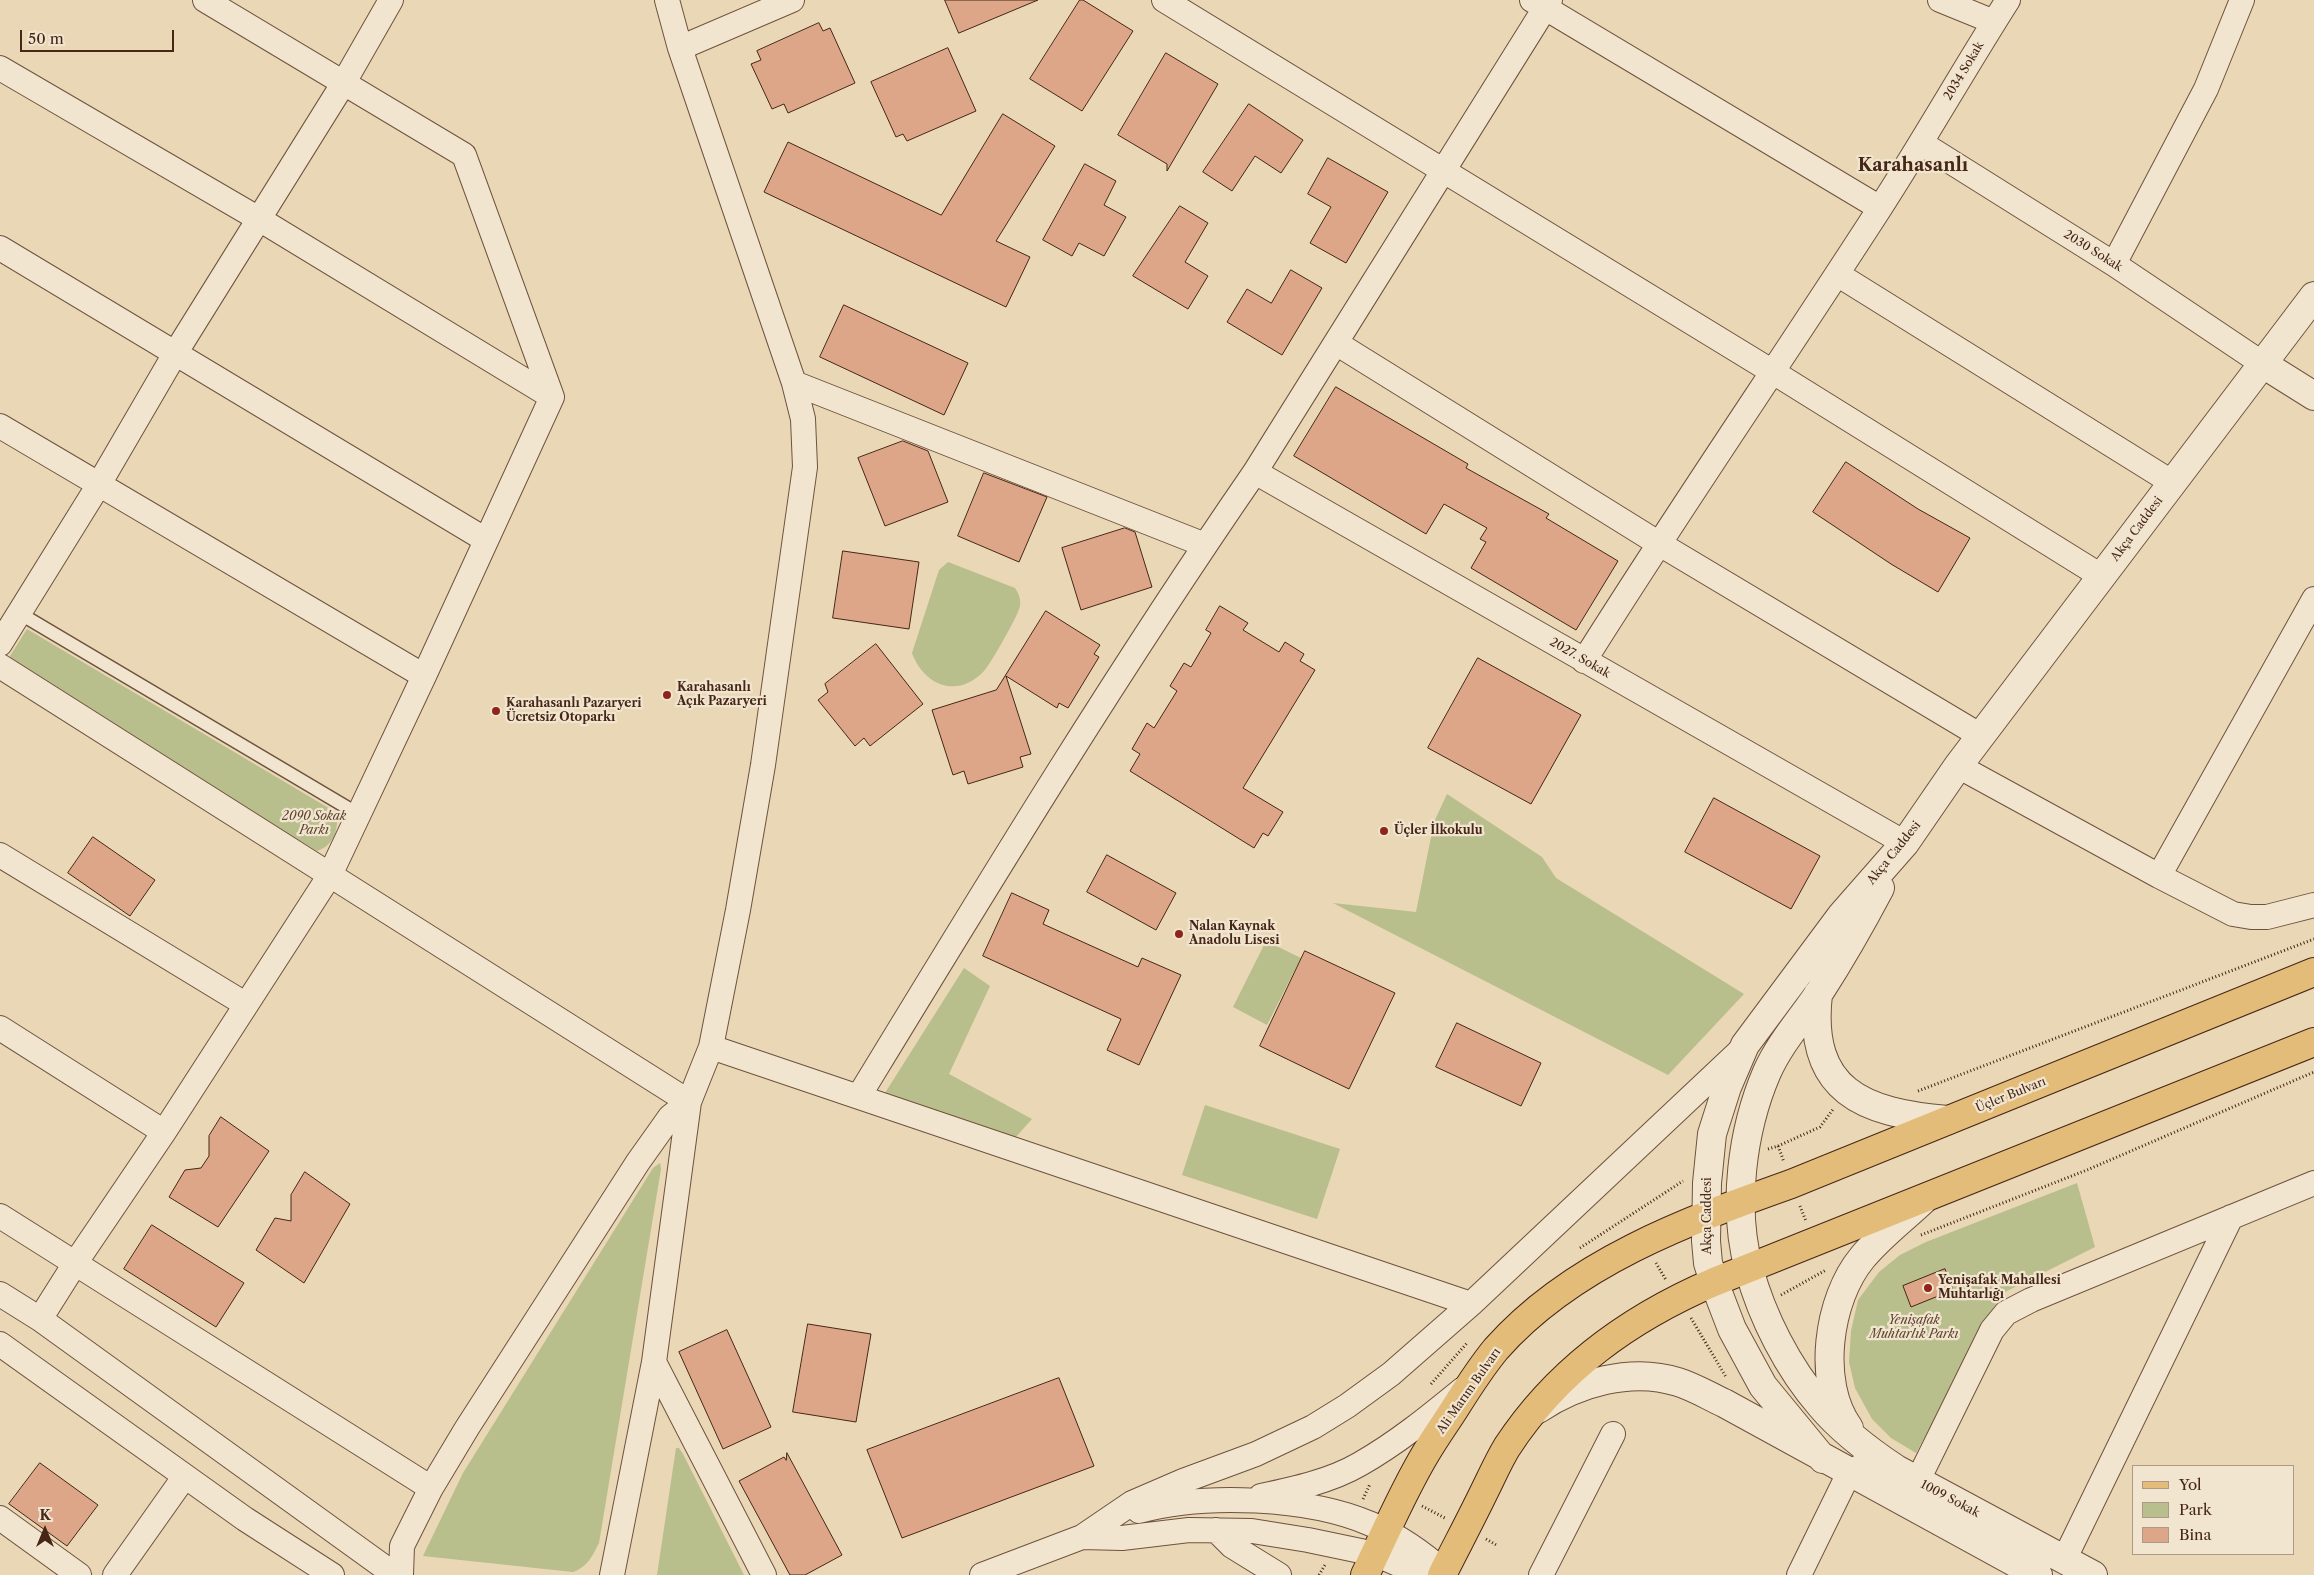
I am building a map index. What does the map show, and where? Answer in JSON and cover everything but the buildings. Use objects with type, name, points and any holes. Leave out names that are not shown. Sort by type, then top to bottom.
[{"type":"main road","name":"Üçler Bulvarı","points":[[1708,1215],[1791,1184],[2314,972]]},
{"type":"main road","points":[[1436,1574],[1466,1528],[1506,1448],[1530,1415],[1557,1383],[1626,1328],[1660,1306],[1714,1282],[2314,1042]]},
{"type":"main road","name":"Ali Marım Bulvarı","points":[[1375,1554],[1426,1453],[1496,1349],[1554,1297],[1588,1273],[1621,1255],[1708,1215]]},
{"type":"street","points":[[40,1320],[76,1262],[164,1132],[330,875],[424,676],[552,396],[464,156],[205,0]]},
{"type":"street","points":[[612,1575],[654,1362],[689,1102],[711,1047],[720,1010],[763,765],[805,467],[803,419],[794,383],[680,48],[667,0]]},
{"type":"street","points":[[680,48],[792,0]]},
{"type":"street","points":[[1164,0],[1773,372],[2101,576]]},
{"type":"street","points":[[1940,0],[1994,22]]},
{"type":"street","name":"2034 Sokak","points":[[1584,661],[1658,543],[1880,208],[2008,0]]},
{"type":"street","points":[[2114,264],[2206,89],[2242,0]]},
{"type":"street","points":[[0,644],[98,486],[176,352],[343,84],[386,1]]},
{"type":"street","points":[[859,1096],[1026,821],[1205,545],[1255,472],[1336,343],[1542,3],[1880,208]]},
{"type":"street","points":[[0,68],[259,219],[552,396]]},
{"type":"street","name":"2030 Sokak","points":[[1921,143],[2114,264],[2263,364]]},
{"type":"street","points":[[0,248],[486,540]]},
{"type":"street","points":[[1837,274],[2173,483]]},
{"type":"street","name":"Akça Caddesi","points":[[1823,1459],[1763,1386],[1732,1329],[1708,1263],[1706,1241],[1708,1215],[1707,1183],[1712,1134],[1727,1087],[1745,1045],[1841,916],[1905,843],[1980,736],[2314,296]]},
{"type":"street","points":[[1336,343],[1658,543],[1980,736]]},
{"type":"street","points":[[2263,364],[2314,396]]},
{"type":"street","points":[[794,383],[1205,545]]},
{"type":"street","points":[[0,426],[98,486],[424,676]]},
{"type":"street","name":"2027. Sokak","points":[[1255,472],[1905,843]]},
{"type":"street","points":[[2159,876],[2314,599]]},
{"type":"street","points":[[0,666],[689,1102]]},
{"type":"street","points":[[1958,766],[2232,914],[2267,917],[2314,905]]},
{"type":"street","name":"1009 Sokak","points":[[1905,843],[1860,926],[1818,994],[1781,1045],[1758,1093],[1748,1134],[1742,1202],[1744,1244],[1749,1269],[1767,1318],[1784,1352],[1820,1406],[1868,1450],[1917,1482],[2093,1575]]},
{"type":"street","points":[[0,855],[245,1004]]},
{"type":"street","points":[[1818,994],[1815,1020],[1822,1054],[1835,1081],[1844,1090],[1873,1107],[1919,1118],[1948,1120]]},
{"type":"street","points":[[0,1028],[164,1132]]},
{"type":"street","points":[[982,1575],[1082,1537],[1132,1503],[1183,1481],[1256,1454],[1313,1427],[1347,1406],[1391,1374],[1471,1304],[1745,1045]]},
{"type":"street","points":[[711,1047],[1471,1304]]},
{"type":"street","points":[[401,1575],[402,1546],[431,1488],[638,1162],[670,1117],[689,1102]]},
{"type":"street","points":[[1917,1482],[1992,1330],[2006,1313],[2031,1300],[2314,1183]]},
{"type":"street","points":[[1799,1575],[1849,1473],[1868,1450],[1846,1424],[1839,1410],[1834,1390],[1830,1367],[1832,1325],[1840,1299],[1861,1258],[1923,1200]]},
{"type":"street","points":[[0,1216],[76,1262],[431,1488]]},
{"type":"street","points":[[2064,1560],[2231,1217]]},
{"type":"street","points":[[0,1294],[40,1320],[395,1575]]},
{"type":"street","points":[[0,1344],[245,1518],[332,1575]]},
{"type":"street","points":[[654,1362],[764,1575]]},
{"type":"street","name":"1009 Sokak","points":[[1530,1415],[1553,1399],[1604,1380],[1628,1377],[1653,1377],[1677,1382],[1703,1392],[2038,1575]]},
{"type":"street","points":[[1235,1501],[1326,1479],[1359,1465],[1412,1430],[1472,1382]]},
{"type":"street","points":[[1541,1575],[1613,1434]]},
{"type":"street","points":[[116,1575],[185,1476]]},
{"type":"street","points":[[1105,1523],[1165,1505],[1207,1500],[1274,1502],[1326,1510],[1370,1524],[1375,1554]]},
{"type":"street","points":[[0,1518],[79,1575]]},
{"type":"street","points":[[1082,1537],[1122,1538],[1189,1530],[1252,1531],[1375,1554],[1418,1549],[1436,1574]]},
{"type":"street","points":[[1216,1530],[1232,1546],[1279,1575]]},
{"type":"lane","points":[[19,613],[358,814]]},
{"type":"path","points":[[1916,1091],[1923,1090],[2314,938]]},
{"type":"path","points":[[1916,1237],[2087,1170],[2314,1072]]},
{"type":"path","points":[[1778,1146],[1820,1127],[1828,1119],[1844,1090]]},
{"type":"path","points":[[1404,1497],[1498,1546]]},
{"type":"green space","points":[[948,562],[1015,588],[1019,594],[1020,601],[1020,606],[1010,628],[984,671],[974,680],[963,685],[953,686],[933,681],[917,664],[912,653],[939,570]]},
{"type":"green space","name":"2090 Sokak Parkı","points":[[27,629],[337,813],[337,825],[332,841],[317,851],[12,664],[10,656]]},
{"type":"green space","points":[[1447,794],[1542,857],[1556,878],[1744,994],[1668,1075],[1333,903],[1416,912],[1434,822]]},
{"type":"green space","points":[[1266,941],[1301,958],[1267,1025],[1233,1007]]},
{"type":"green space","points":[[964,968],[990,986],[949,1074],[1032,1119],[1015,1138],[885,1093]]},
{"type":"green space","points":[[1205,1105],[1340,1149],[1317,1219],[1182,1175]]},
{"type":"green space","points":[[660,1163],[661,1169],[599,1543],[591,1557],[586,1564],[573,1572],[423,1556],[463,1473],[653,1168]]},
{"type":"green space","name":"Yenişafak Muhtarlık Parkı","points":[[2077,1183],[2095,1247],[2005,1292],[1996,1304],[1916,1453],[1891,1438],[1872,1419],[1855,1388],[1849,1362],[1851,1331],[1858,1300],[1879,1272],[1900,1255],[1926,1242]]},
{"type":"green space","points":[[676,1448],[679,1448],[683,1454],[744,1575],[657,1575]]},
{"type":"place","name":"Karahasanlı Açık Pazaryeri","points":[[667,695]]},
{"type":"place","name":"Karahasanlı Pazaryeri Ücretsiz Otoparkı","points":[[496,711]]},
{"type":"place","name":"Üçler İlkokulu","points":[[1384,831]]},
{"type":"place","name":"Nalan Kaynak Anadolu Lisesi","points":[[1179,934]]},
{"type":"place","name":"Yenişafak Mahallesi Muhtarlığı","points":[[1928,1288]]},
{"type":"district","name":"Karahasanlı","points":[[1913,166]]}]
